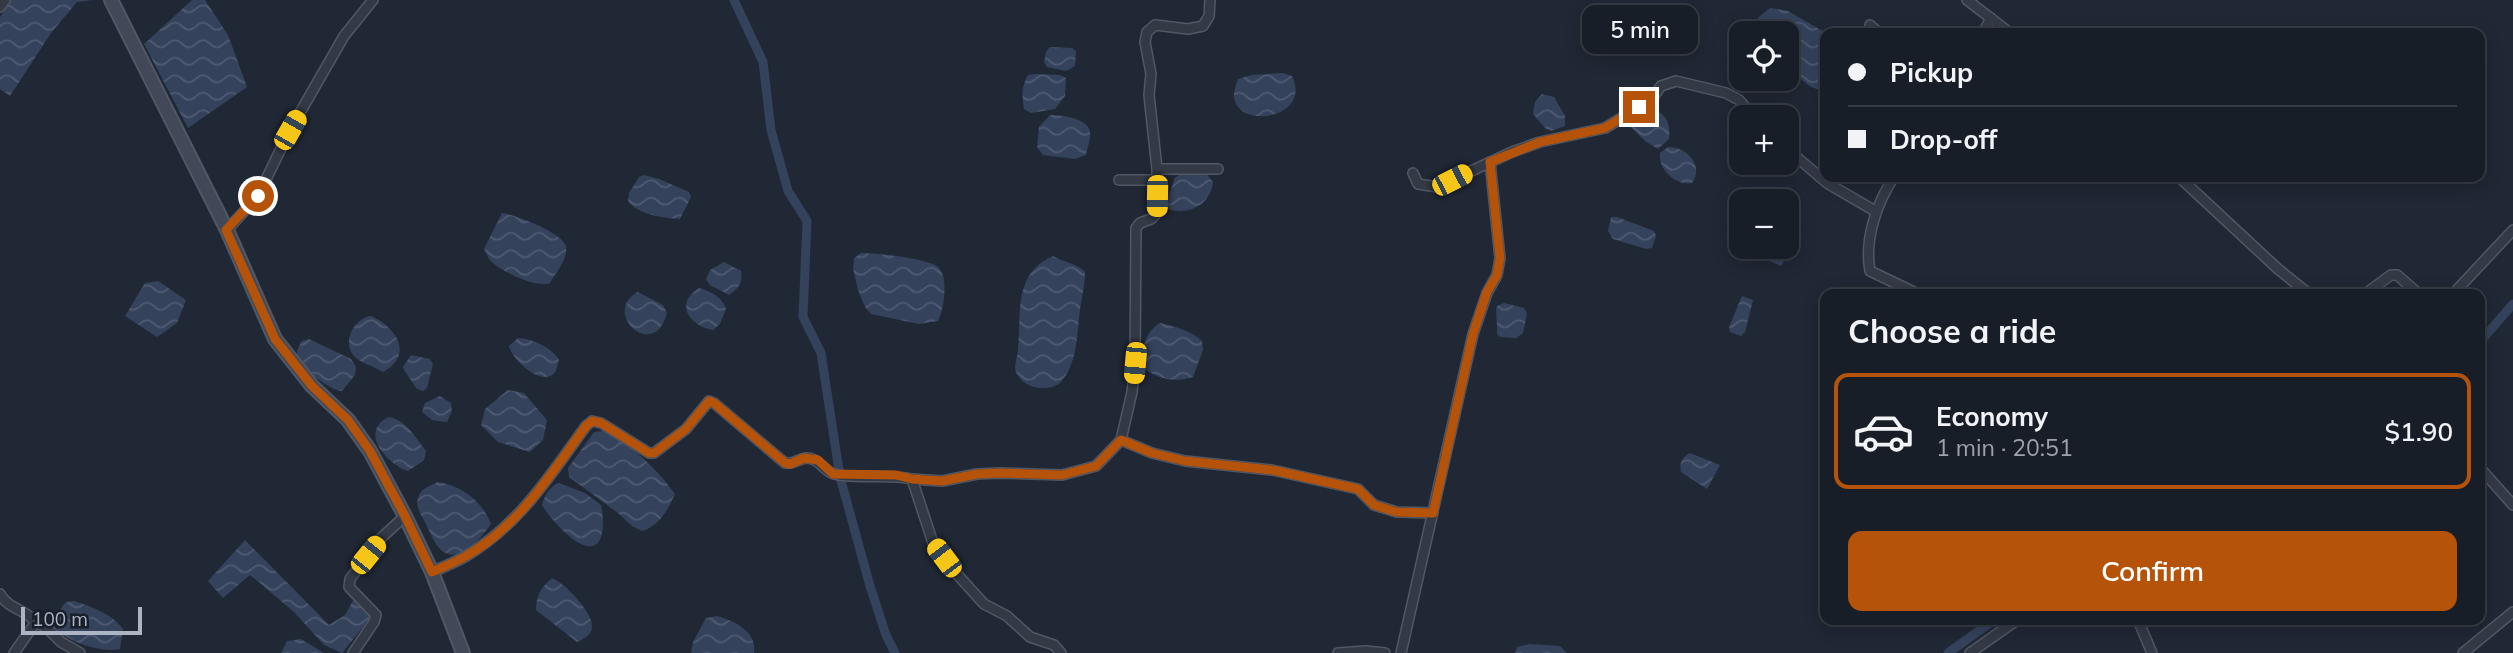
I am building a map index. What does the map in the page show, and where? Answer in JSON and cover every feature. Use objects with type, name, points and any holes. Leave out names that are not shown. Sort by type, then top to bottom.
[{"type":"main road","points":[[111,0],[226,230],[275,339],[312,386],[348,420],[370,451],[432,572],[463,653]]},
{"type":"street","points":[[0,8],[5,0]]},
{"type":"street","points":[[226,230],[258,196],[290,130],[344,36],[373,0]]},
{"type":"street","points":[[432,572],[466,556],[499,533],[533,499],[592,421],[601,423],[649,453],[654,453],[686,429],[709,401],[785,463],[790,464],[804,458],[818,460],[833,474],[896,475],[942,481],[977,474],[1062,475],[1096,466],[1121,440],[1132,392],[1135,363],[1136,228],[1157,213],[1157,175],[1149,95],[1151,74],[1145,42],[1147,32],[1155,25],[1188,29],[1203,26],[1209,16],[1210,0]]},
{"type":"street","points":[[1967,0],[2004,28]]},
{"type":"street","points":[[1986,28],[1992,18]]},
{"type":"street","points":[[1870,25],[1873,28]]},
{"type":"street","points":[[1413,173],[1418,184],[1437,187],[1540,142],[1605,128],[1650,101],[1661,86],[1676,81],[1726,93],[1743,105]]},
{"type":"street","points":[[1799,159],[1820,177]]},
{"type":"street","points":[[1401,653],[1473,334],[1487,292],[1497,275],[1500,258],[1490,162]]},
{"type":"street","points":[[1119,180],[1218,169]]},
{"type":"street","points":[[1826,182],[1875,211]]},
{"type":"street","points":[[1891,182],[1875,211],[1868,262],[1870,271],[1908,289]]},
{"type":"street","points":[[2184,182],[2278,270],[2303,289]]},
{"type":"street","points":[[2458,289],[2513,230]]},
{"type":"street","points":[[2372,289],[2391,275],[2396,275],[2413,289]]},
{"type":"street","points":[[1121,440],[1152,453],[1185,461],[1272,470],[1358,489],[1374,505],[1396,512],[1433,513]]},
{"type":"street","points":[[2485,474],[2513,505]]},
{"type":"street","points":[[912,479],[933,543],[955,572],[984,604],[1007,616],[1030,637],[1054,645],[1061,653]]},
{"type":"street","points":[[353,653],[376,615],[349,587],[350,579],[380,539],[405,516]]},
{"type":"street","points":[[0,594],[7,604],[30,615],[61,642],[80,653]]},
{"type":"street","points":[[2463,653],[2513,612]]},
{"type":"street","points":[[14,653],[36,622]]},
{"type":"street","points":[[1970,653],[2010,625]]},
{"type":"street","points":[[2140,625],[2152,653]]},
{"type":"street","points":[[1338,653],[1385,653]]},
{"type":"water","points":[[11,0],[93,0],[77,2],[51,33],[10,96],[0,89],[0,17]]},
{"type":"water","points":[[192,0],[205,0],[228,35],[247,87],[188,128],[144,44]]},
{"type":"water","points":[[1770,8],[1788,11],[1820,30],[1820,90],[1799,77],[1799,21],[1754,21]]},
{"type":"water","points":[[1050,47],[1072,48],[1076,51],[1075,66],[1066,71],[1047,67],[1044,62]]},
{"type":"water","points":[[1283,73],[1292,76],[1296,90],[1293,101],[1285,109],[1262,116],[1250,115],[1241,110],[1234,95],[1238,79],[1252,75]]},
{"type":"water","points":[[1028,75],[1060,75],[1066,78],[1065,96],[1055,109],[1031,113],[1024,109],[1024,84]]},
{"type":"water","points":[[1542,94],[1554,97],[1565,116],[1565,126],[1551,131],[1533,114],[1535,102]]},
{"type":"water","points":[[1647,107],[1658,112],[1668,122],[1669,139],[1658,149],[1630,126],[1629,119]]},
{"type":"water","points":[[1050,115],[1073,118],[1088,127],[1090,138],[1086,155],[1075,159],[1043,155],[1037,147],[1039,127]]},
{"type":"water","points":[[1668,147],[1682,150],[1692,159],[1696,170],[1692,183],[1680,182],[1665,171],[1660,153]]},
{"type":"water","points":[[1184,171],[1206,173],[1213,182],[1211,190],[1198,206],[1184,211],[1168,209],[1166,202],[1175,178]]},
{"type":"water","points":[[644,175],[689,192],[691,197],[680,219],[659,217],[632,206],[628,201],[629,193],[639,177]]},
{"type":"water","points":[[502,213],[538,226],[563,242],[566,247],[565,256],[550,283],[536,283],[518,277],[489,259],[484,249]]},
{"type":"water","points":[[1611,217],[1654,231],[1656,236],[1652,248],[1646,249],[1613,239],[1608,231]]},
{"type":"water","points":[[861,253],[913,259],[938,267],[943,278],[944,301],[938,321],[919,324],[871,314],[858,290],[853,268],[854,258]]},
{"type":"water","points":[[1053,256],[1082,269],[1085,272],[1084,281],[1071,366],[1059,384],[1038,388],[1023,381],[1015,370],[1020,310],[1025,284],[1031,273]]},
{"type":"water","points":[[1765,259],[1785,259],[1781,266]]},
{"type":"water","points":[[724,262],[741,271],[740,285],[729,295],[710,285],[706,279],[710,270]]},
{"type":"water","points":[[158,281],[186,300],[177,323],[157,337],[125,316],[145,283]]},
{"type":"water","points":[[699,288],[716,295],[726,309],[720,324],[713,330],[704,328],[691,319],[686,307],[691,294]]},
{"type":"water","points":[[638,292],[663,305],[667,313],[660,327],[652,334],[642,334],[633,329],[627,321],[625,311],[628,301]]},
{"type":"water","points":[[1742,296],[1753,300],[1745,332],[1741,336],[1730,332],[1729,327]]},
{"type":"water","points":[[1504,303],[1524,308],[1527,313],[1523,333],[1516,338],[1500,337],[1497,334],[1497,306]]},
{"type":"water","points":[[371,316],[394,334],[400,350],[393,365],[383,372],[359,360],[350,349],[350,337],[355,325]]},
{"type":"water","points":[[1160,323],[1177,327],[1202,341],[1203,350],[1193,377],[1179,380],[1165,378],[1151,373],[1140,364],[1148,336]]},
{"type":"water","points":[[518,338],[541,344],[556,355],[559,360],[554,374],[540,376],[520,363],[509,346]]},
{"type":"water","points":[[309,339],[351,359],[356,367],[355,375],[342,391],[324,383],[299,362],[298,348],[302,341]]},
{"type":"water","points":[[411,355],[430,359],[433,364],[427,388],[423,391],[417,389],[403,367]]},
{"type":"water","points":[[508,390],[524,393],[547,420],[543,440],[530,452],[498,442],[481,425],[485,409]]},
{"type":"water","points":[[440,396],[451,403],[452,411],[447,422],[432,420],[422,412],[425,403]]},
{"type":"water","points":[[389,417],[406,426],[426,451],[424,460],[408,471],[392,462],[379,447],[376,430],[380,423]]},
{"type":"water","points":[[604,431],[643,458],[675,494],[662,517],[648,529],[642,531],[632,526],[569,477],[568,468],[594,432]]},
{"type":"water","points":[[1690,453],[1720,465],[1707,489],[1681,472],[1682,461]]},
{"type":"water","points":[[438,482],[455,487],[470,496],[482,508],[491,524],[468,549],[454,555],[439,548],[418,508],[417,501],[421,492]]},
{"type":"water","points":[[559,483],[585,493],[601,505],[602,534],[596,545],[581,544],[571,537],[542,505],[548,492]]},
{"type":"water","points":[[245,540],[329,625],[345,615],[355,597],[372,616],[342,653],[324,645],[293,611],[250,575],[223,598],[208,581]]},
{"type":"water","points":[[552,578],[577,599],[591,620],[591,632],[577,642],[536,610],[540,592]]},
{"type":"water","points":[[74,601],[101,611],[118,623],[123,629],[120,649],[104,650],[88,646],[58,631],[61,608],[66,602]]},
{"type":"water","points":[[717,616],[737,624],[748,633],[754,645],[754,653],[691,653],[693,642],[706,618]]},
{"type":"water","points":[[301,639],[324,653],[281,653],[287,641]]},
{"type":"water","points":[[1529,644],[1560,646],[1567,653],[1515,653],[1517,647]]},
{"type":"waterway","points":[[734,0],[763,62],[771,130],[788,191],[807,221],[803,317],[821,353],[840,477],[870,586],[886,635],[895,653]]},
{"type":"waterway","points":[[2485,336],[2513,304]]},
{"type":"waterway","points":[[1948,653],[1987,625]]},
{"type":"route","points":[[258,196],[226,230],[275,339],[312,386],[348,420],[370,451],[432,572],[466,556],[499,533],[533,499],[592,421],[601,423],[649,453],[654,453],[686,429],[709,401],[785,463],[790,464],[804,458],[818,460],[833,474],[896,475],[942,481],[977,474],[1062,475],[1096,466],[1121,440],[1152,453],[1185,461],[1272,470],[1358,489],[1374,505],[1396,512],[1433,513],[1473,334],[1487,292],[1497,275],[1500,258],[1490,162],[1540,142],[1605,128],[1639,107]]}]
